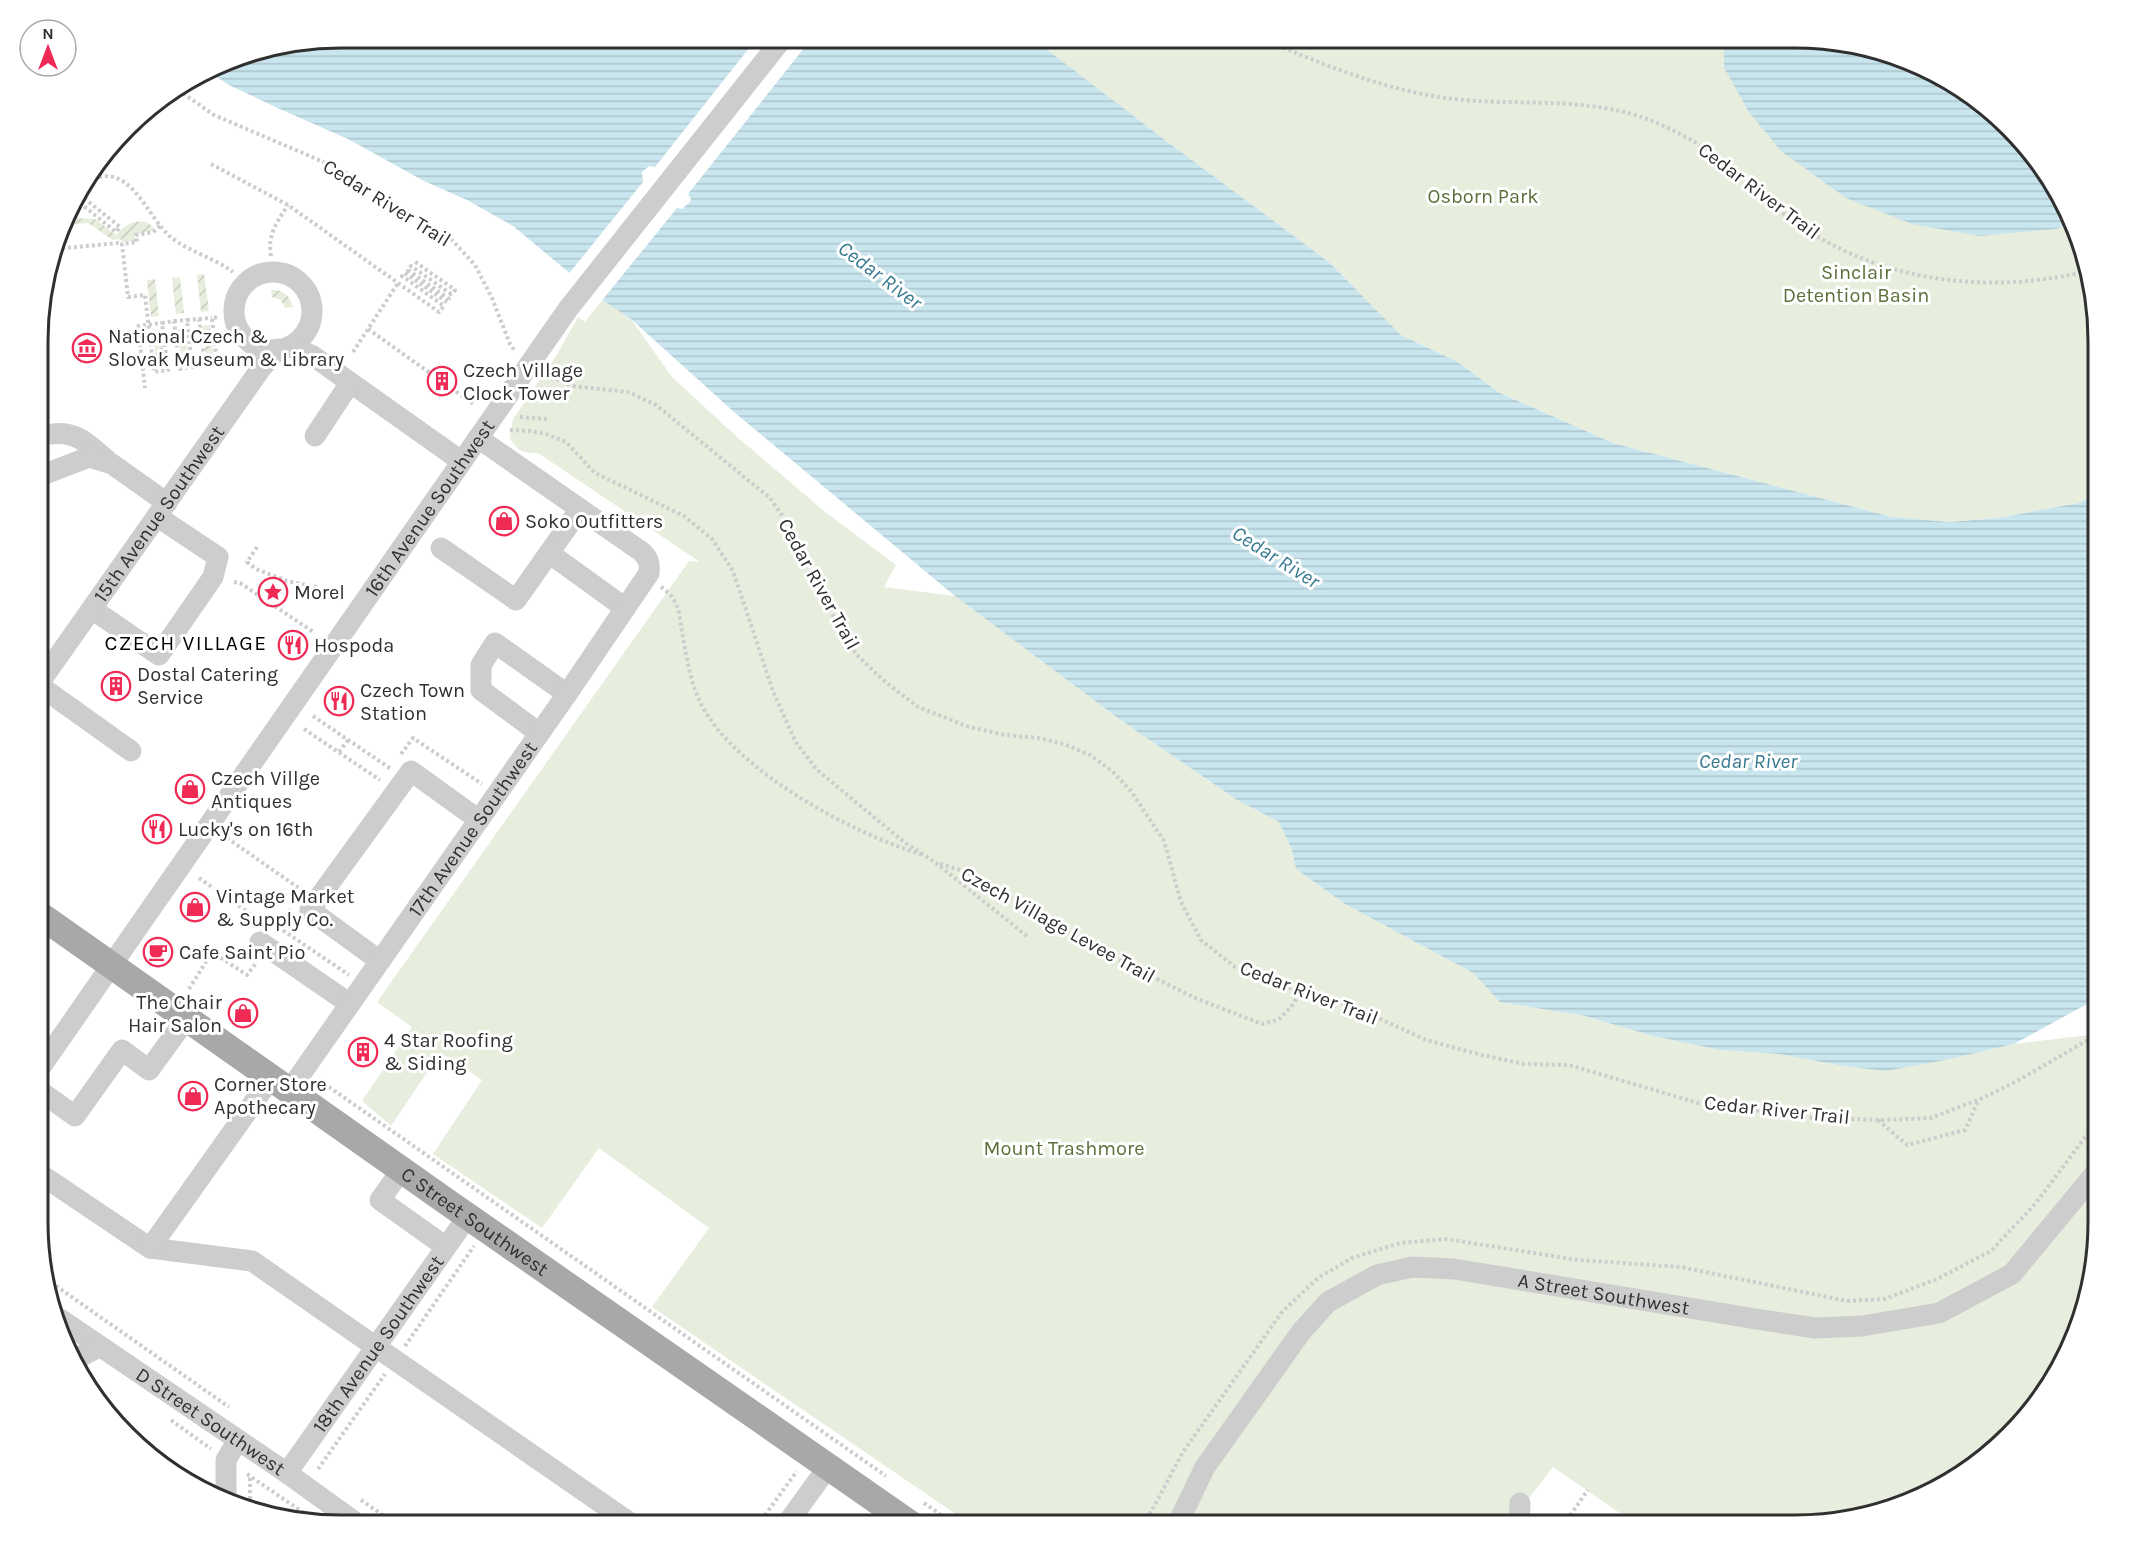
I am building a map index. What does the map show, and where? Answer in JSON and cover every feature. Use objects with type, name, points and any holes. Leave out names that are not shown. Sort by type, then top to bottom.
[{"type":"main road","name":"C Street Southwest","points":[[48,921],[898,1515]]},
{"type":"street","name":"16th Avenue Southwest","points":[[48,1057],[568,309],[775,48]]},
{"type":"street","name":"15th Avenue Southwest","points":[[48,672],[261,367],[284,347],[313,356],[350,383]]},
{"type":"street","points":[[315,436],[350,383],[461,461]]},
{"type":"street","points":[[52,434],[64,432],[80,438],[218,557],[213,577],[159,655],[92,609]]},
{"type":"street","points":[[441,548],[516,600],[580,509],[478,438]]},
{"type":"street","points":[[48,473],[89,457],[112,464]]},
{"type":"street","name":"17th Avenue Southwest","points":[[150,1248],[280,1084],[350,1004],[649,573],[648,558],[642,552],[580,509]]},
{"type":"street","points":[[549,553],[625,608]]},
{"type":"street","points":[[539,733],[481,690],[481,665],[495,643],[567,694]]},
{"type":"street","points":[[48,690],[131,752]]},
{"type":"street","points":[[380,961],[310,910],[411,771],[479,820]]},
{"type":"street","points":[[264,938],[350,1004]]},
{"type":"street","points":[[48,1097],[75,1116],[122,1050],[149,1070],[186,1019]]},
{"type":"street","points":[[402,1170],[380,1200],[446,1247]]},
{"type":"street","points":[[48,1179],[150,1248],[252,1261],[619,1515]]},
{"type":"street","name":"A Street Southwest","points":[[1182,1515],[1205,1467],[1300,1332],[1328,1302],[1377,1275],[1412,1267],[1454,1269],[1815,1328],[1862,1326],[1939,1313],[2012,1274],[2088,1182]]},
{"type":"street","name":"18th Avenue Southwest","points":[[287,1473],[468,1216]]},
{"type":"street","name":"D Street Southwest","points":[[67,1324],[345,1515]]},
{"type":"street","points":[[81,1356],[99,1347]]},
{"type":"street","points":[[226,1492],[226,1460],[238,1440]]},
{"type":"street","points":[[793,1515],[828,1467]]},
{"type":"street","points":[[1519,1515],[1520,1503]]},
{"type":"path","name":"Cedar River Trail","points":[[1288,48],[1381,84],[1424,95],[1465,100],[1577,104],[1636,115],[1692,140],[1720,158],[1784,214],[1835,247],[1873,264],[1945,281],[1982,283],[2033,282],[2080,273]]},
{"type":"path","name":"Cedar River Trail","points":[[183,94],[214,115],[340,169],[450,238],[475,265],[492,298],[514,351]]},
{"type":"path","points":[[211,164],[288,205],[439,312],[444,306],[402,276],[405,273],[447,302],[449,298],[408,270],[411,266],[452,294],[455,290],[414,261]]},
{"type":"path","points":[[96,179],[109,177],[126,184],[147,205],[160,226],[183,245],[233,272]]},
{"type":"path","points":[[82,205],[116,232],[120,227],[85,199]]},
{"type":"path","points":[[271,256],[268,244],[270,237],[288,205]]},
{"type":"path","points":[[64,248],[137,242],[136,235],[153,232],[160,226]]},
{"type":"path","points":[[122,244],[128,297],[145,295],[154,372],[168,370],[162,323]]},
{"type":"path","points":[[353,352],[398,283]]},
{"type":"path","points":[[145,388],[137,326],[218,317]]},
{"type":"path","points":[[199,319],[205,366],[218,364],[212,318]]},
{"type":"path","points":[[174,321],[180,369],[192,367],[187,320]]},
{"type":"path","points":[[368,329],[475,405]]},
{"type":"path","name":"Cedar River Trail","points":[[548,374],[572,386],[628,392],[656,405],[770,498],[795,534],[815,569],[840,631],[857,655],[883,680],[918,707],[969,727],[1064,744],[1090,755],[1112,771],[1131,791],[1164,841],[1181,902],[1201,940],[1235,967],[1274,982],[1350,1005],[1426,1040],[1482,1055],[1524,1064],[1569,1065],[1698,1103],[1813,1118],[1878,1120],[1931,1118],[1978,1101],[2088,1040]]},
{"type":"path","points":[[520,417],[547,419]]},
{"type":"path","name":"Czech Village Levee Trail","points":[[510,430],[531,430],[566,442],[576,450],[595,473],[684,516],[712,539],[733,571],[773,690],[795,741],[816,769],[904,842],[936,863],[1028,937]]},
{"type":"path","points":[[258,547],[247,562],[256,569],[287,581],[316,587],[338,600]]},
{"type":"path","points":[[234,582],[240,583],[315,633]]},
{"type":"path","name":"Czech Village Levee Trail","points":[[659,586],[671,596],[679,611],[690,672],[700,702],[730,743],[752,765],[815,808],[889,845],[926,856]]},
{"type":"path","points":[[313,716],[391,769]]},
{"type":"path","points":[[304,729],[382,782]]},
{"type":"path","points":[[339,752],[348,740]]},
{"type":"path","points":[[227,838],[303,891]]},
{"type":"path","name":"Czech Village Levee Trail","points":[[936,863],[967,872],[1099,951],[1195,998],[1262,1024],[1278,1020],[1302,991]]},
{"type":"path","points":[[189,988],[212,952],[247,975],[264,938],[199,878]]},
{"type":"path","points":[[278,927],[352,977]]},
{"type":"path","points":[[313,1077],[889,1478]]},
{"type":"path","points":[[1878,1120],[1907,1145],[1965,1130],[1978,1101]]},
{"type":"path","points":[[55,1286],[235,1411]]},
{"type":"path","points":[[765,1515],[799,1468]]},
{"type":"path","points":[[247,1474],[303,1512]]},
{"type":"path","points":[[250,1500],[250,1479],[252,1477]]},
{"type":"path","points":[[1570,1515],[1588,1490]]},
{"type":"path","points":[[917,1498],[941,1515]]},
{"type":"green space","name":"Osborn Park","points":[[1045,48],[1795,48],[1852,54],[1907,70],[1958,97],[2002,134],[2039,178],[2066,229],[2078,265],[2087,322],[2088,499],[2078,503],[1997,518],[1950,522],[1892,517],[1613,443],[1500,393],[1458,362],[1401,335],[1330,263]]},
{"type":"green space","points":[[75,219],[95,219],[116,235],[126,226],[137,222],[147,222],[154,228],[151,231],[135,234],[135,241],[124,242],[120,239],[113,240],[88,223],[72,224]]},
{"type":"green space","points":[[204,274],[209,311],[201,312],[197,275]]},
{"type":"green space","points":[[180,277],[184,313],[176,314],[172,278]]},
{"type":"green space","points":[[155,279],[159,316],[151,317],[147,280]]},
{"type":"green space","points":[[271,290],[285,294],[293,307],[285,308],[281,300],[272,297]]},
{"type":"green space","name":"Mount Trashmore","points":[[602,300],[631,319],[672,377],[736,436],[824,511],[896,565],[884,587],[955,596],[1119,719],[1237,800],[1279,822],[1292,850],[1296,869],[1345,904],[1473,973],[1500,1002],[1585,1016],[1653,1036],[1720,1050],[1779,1054],[1843,1066],[1950,1059],[2014,1044],[2088,1035],[2088,1222],[2085,1260],[2078,1298],[2066,1334],[2039,1385],[2002,1429],[1958,1466],[1907,1493],[1871,1505],[1833,1512],[1795,1515],[1623,1515],[1553,1467],[1516,1515],[957,1515],[652,1307],[709,1228],[599,1148],[542,1228],[433,1154],[482,1080],[440,1053],[391,1126],[362,1101],[412,1027],[377,1002],[689,561],[700,562],[538,453],[524,452],[515,446],[510,438],[513,419],[556,356],[578,317],[585,322]]},
{"type":"green space","points":[[210,325],[214,362],[207,363],[202,326]]},
{"type":"green space","points":[[185,329],[189,366],[182,366],[178,330]]},
{"type":"green space","points":[[161,331],[165,368],[157,369],[153,332]]},
{"type":"water","name":"Cedar River","points":[[341,48],[1045,48],[1330,263],[1401,335],[1458,362],[1500,393],[1613,443],[1892,517],[1950,522],[1997,518],[2078,503],[2088,499],[2088,1003],[2014,1044],[1886,1071],[1843,1066],[1779,1054],[1720,1050],[1653,1036],[1585,1016],[1500,1002],[1473,973],[1345,904],[1296,869],[1292,850],[1279,822],[1237,800],[1119,719],[955,596],[734,412],[631,319],[602,300],[513,226],[348,139],[229,85],[216,76],[265,58],[303,51]]},
{"type":"water","name":"Sinclair Detention Basin","points":[[1724,48],[1795,48],[1852,54],[1907,70],[1958,97],[2002,134],[2039,178],[2064,226],[2056,229],[1980,236],[1912,224],[1846,198],[1781,151],[1749,112],[1724,68]]},
{"type":"pier","points":[[749,48],[804,48],[688,194],[690,202],[682,209],[677,208],[600,303],[567,276],[643,182],[642,172],[649,166],[655,167]]},
{"type":"place","name":"National Czech & Slovak Museum & Library","points":[[87,348]]},
{"type":"place","name":"Czech Village Clock Tower","points":[[442,381]]},
{"type":"place","name":"Soko Outfitters","points":[[504,521]]},
{"type":"place","name":"Morel","points":[[273,592]]},
{"type":"place","name":"Hospoda","points":[[293,645]]},
{"type":"place","name":"Dostal Catering Service","points":[[116,686]]},
{"type":"place","name":"Czech Town Station","points":[[339,701]]},
{"type":"place","name":"Czech Villge Antiques","points":[[190,789]]},
{"type":"place","name":"Lucky's on 16th","points":[[157,829]]},
{"type":"place","name":"Vintage Market & Supply Co.","points":[[195,907]]},
{"type":"place","name":"Cafe Saint Pio","points":[[158,952]]},
{"type":"place","name":"The Chair Hair Salon","points":[[243,1013]]},
{"type":"place","name":"4 Star Roofing & Siding","points":[[363,1052]]},
{"type":"place","name":"Corner Store Apothecary","points":[[193,1096]]},
{"type":"district","name":"CZECH VILLAGE","points":[[186,643]]}]
